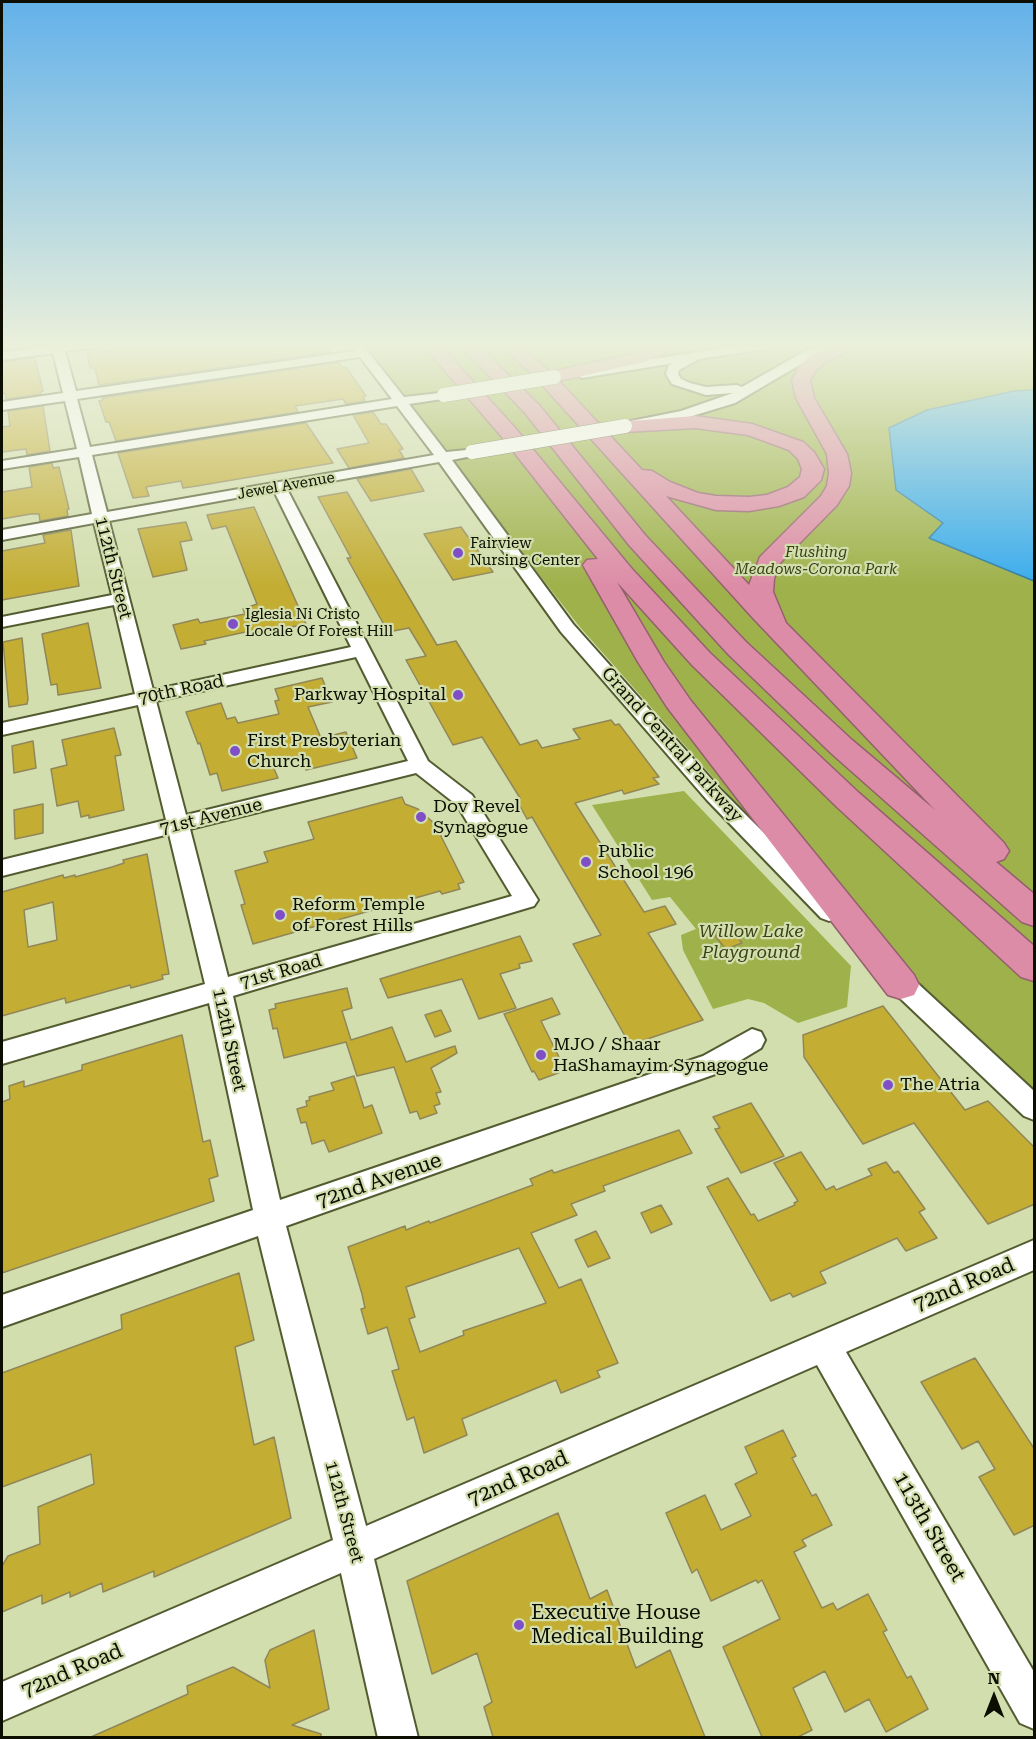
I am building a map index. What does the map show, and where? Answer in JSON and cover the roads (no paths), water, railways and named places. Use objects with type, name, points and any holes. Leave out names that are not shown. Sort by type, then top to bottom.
[{"type":"highway","points":[[499,424],[631,583],[725,683],[848,800],[1035,967]]},
{"type":"highway","points":[[544,424],[637,540],[737,648],[842,747],[1035,913]]},
{"type":"highway","points":[[590,424],[779,630],[947,806],[1035,892]]},
{"type":"highway","points":[[625,426],[657,424]]},
{"type":"highway","points":[[614,451],[642,475],[662,487],[692,498],[716,503],[749,504],[784,498],[804,486],[813,473],[811,462],[800,449],[784,440],[760,432],[709,424]]},
{"type":"highway","points":[[779,630],[761,592],[765,567],[776,550],[829,500],[837,486],[840,473],[837,454],[820,424]]},
{"type":"highway","points":[[539,471],[664,683],[713,749],[901,985]]},
{"type":"street","name":"112th Street","points":[[77,424],[219,990],[269,1218],[354,1550],[398,1737]]},
{"type":"street","points":[[2,465],[260,424]]},
{"type":"street","name":"Grand Central Parkway","points":[[417,424],[567,628],[714,795],[901,985],[1035,1108]]},
{"type":"street","name":"Jewel Avenue","points":[[2,535],[633,424]]},
{"type":"street","points":[[279,487],[360,651],[420,765]]},
{"type":"street","points":[[2,622],[120,598]]},
{"type":"street","name":"70th Road","points":[[2,729],[360,651]]},
{"type":"street","name":"71st Avenue","points":[[2,868],[420,765]]},
{"type":"street","name":"71st Road","points":[[2,1053],[526,900],[465,800],[420,765]]},
{"type":"street","name":"72nd Avenue","points":[[2,1311],[712,1064],[752,1040]]},
{"type":"street","name":"72nd Road","points":[[2,1702],[1035,1255]]},
{"type":"street","name":"113th Street","points":[[824,1345],[1035,1709]]},
{"type":"water","points":[[897,424],[1034,424],[1034,581],[929,538],[943,523],[896,490],[889,428]]},
{"type":"place","name":"Fairview Nursing Center","points":[[458,553]]},
{"type":"place","name":"Iglesia Ni Cristo Locale Of Forest Hill","points":[[233,624]]},
{"type":"place","name":"Parkway Hospital","points":[[458,695]]},
{"type":"place","name":"First Presbyterian Church","points":[[235,751]]},
{"type":"place","name":"Dov Revel Synagogue","points":[[421,817]]},
{"type":"place","name":"Public School 196","points":[[586,862]]},
{"type":"place","name":"Reform Temple of Forest Hills","points":[[280,915]]},
{"type":"place","name":"MJO / Shaar HaShamayim Synagogue","points":[[541,1055]]},
{"type":"place","name":"The Atria","points":[[888,1085]]},
{"type":"place","name":"Executive House Medical Building","points":[[519,1625]]},
{"type":"park label","name":"Flushing Meadows-Corona Park","points":[[816,562]]},
{"type":"park label","name":"Willow Lake Playground","points":[[751,942]]}]
